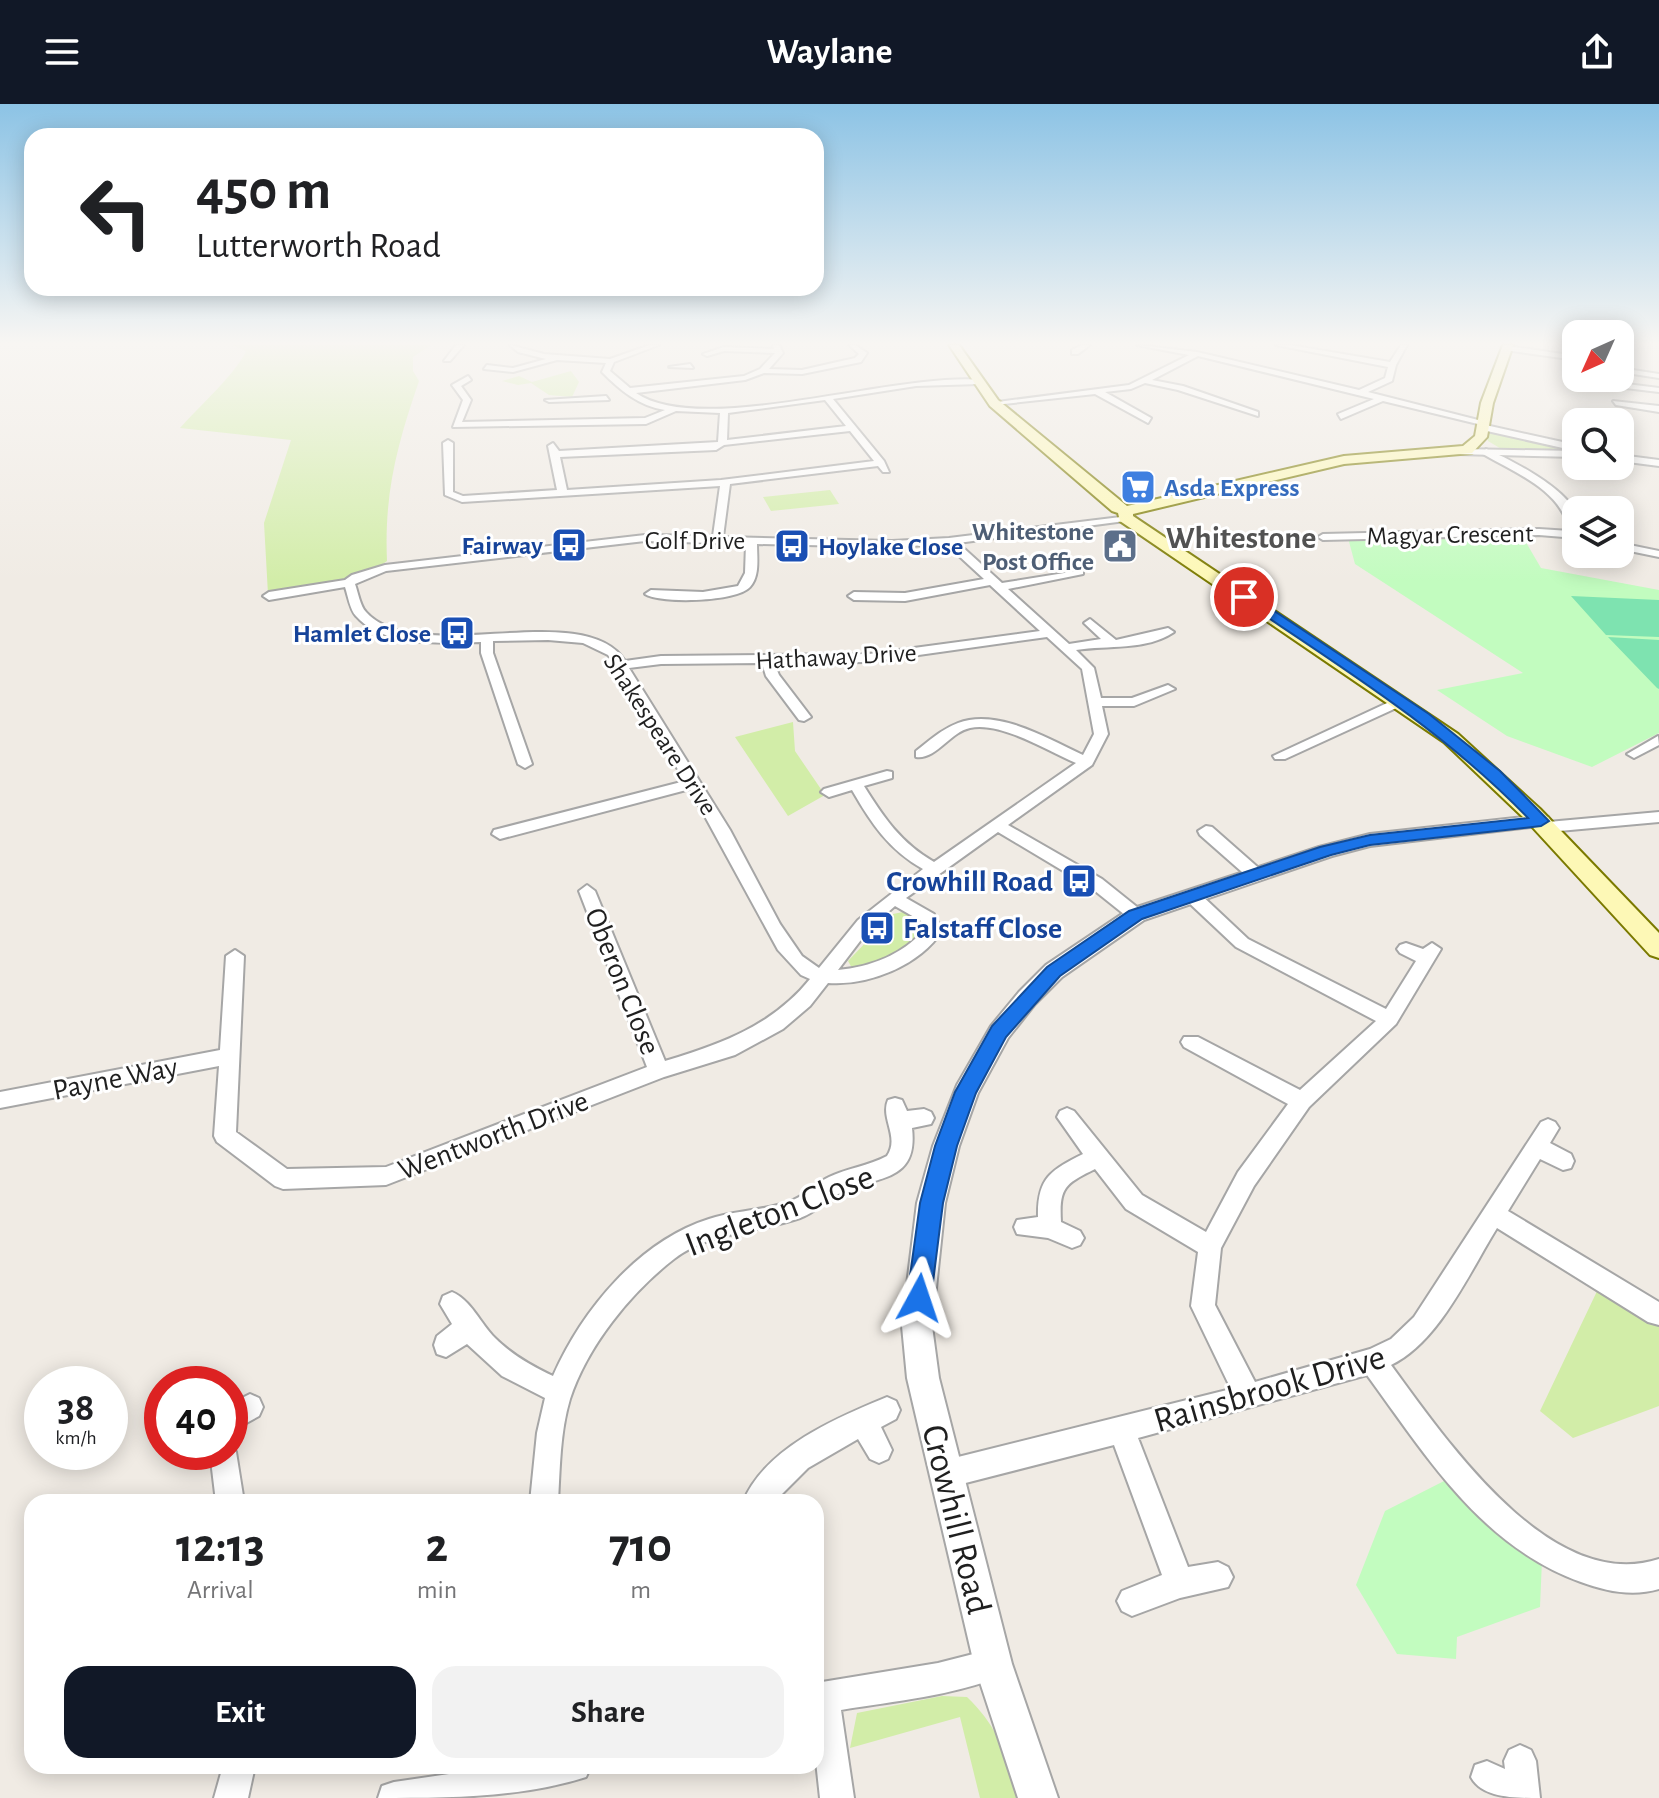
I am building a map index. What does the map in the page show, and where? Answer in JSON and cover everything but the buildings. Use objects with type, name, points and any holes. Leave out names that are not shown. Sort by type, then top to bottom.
[{"type":"main road","points":[[1019,424],[1125,514],[1400,701],[1495,775],[1659,949]]},
{"type":"main road","points":[[1125,514],[1344,460],[1461,452],[1485,439],[1489,424]]},
{"type":"street","points":[[456,424],[476,424]]},
{"type":"street","points":[[722,443],[723,424]]},
{"type":"street","points":[[448,443],[448,493],[456,498],[471,500],[724,483],[734,478],[879,468],[849,424]]},
{"type":"street","points":[[1446,424],[1485,439],[1562,449]]},
{"type":"street","points":[[563,493],[554,450],[711,448],[722,443],[852,428]]},
{"type":"street","points":[[1485,439],[1562,449]]},
{"type":"street","name":"Magyar Crescent","points":[[1485,439],[1562,502]]},
{"type":"street","points":[[1634,459],[1659,463]]},
{"type":"street","points":[[718,538],[724,483]]},
{"type":"street","name":"Golf Drive","points":[[269,596],[349,583],[356,577],[385,568],[617,541],[718,538],[892,544],[949,541],[1125,514]]},
{"type":"street","name":"Magyar Crescent","points":[[1322,536],[1562,533]]},
{"type":"street","points":[[651,594],[666,598],[725,595],[742,590],[750,579],[752,540]]},
{"type":"street","points":[[921,754],[970,724],[987,724],[1087,762],[1101,734],[1088,668],[949,541]]},
{"type":"street","points":[[1634,549],[1659,554]]},
{"type":"street","points":[[848,596],[905,597],[1079,572]]},
{"type":"street","name":"Shakespeare Drive","points":[[349,583],[361,615],[375,628],[402,636],[566,635],[604,644],[621,665],[694,783],[790,956],[809,971],[823,975]]},
{"type":"street","points":[[1090,623],[1113,644]]},
{"type":"street","points":[[1066,648],[1124,644],[1168,632]]},
{"type":"street","name":"Hathaway Drive","points":[[621,665],[661,660],[907,655],[1050,633]]},
{"type":"street","points":[[487,637],[487,653],[529,758]]},
{"type":"street","points":[[767,660],[773,676],[804,717]]},
{"type":"street","points":[[1094,702],[1134,702],[1175,692],[1156,680]]},
{"type":"street","points":[[1280,756],[1400,701]]},
{"type":"street","points":[[924,731],[942,739]]},
{"type":"street","name":"Wentworth Drive","points":[[235,956],[225,1136],[283,1179],[386,1176],[659,1071],[728,1050],[776,1024],[803,1001],[864,924],[894,898],[1087,762]]},
{"type":"street","points":[[829,792],[887,775]]},
{"type":"street","points":[[500,834],[694,783]]},
{"type":"street","points":[[856,785],[886,836],[905,852],[933,868]]},
{"type":"street","points":[[1544,824],[1659,817]]},
{"type":"street","name":"Crowhill Road","points":[[1038,1798],[993,1664],[923,1378],[917,1326],[924,1242],[946,1146],[966,1092],[999,1032],[1054,971],[1136,915],[1370,840],[1544,824]]},
{"type":"street","points":[[997,825],[1096,883],[1136,915]]},
{"type":"street","points":[[1204,833],[1256,875]]},
{"type":"street","name":"Oberon Close","points":[[587,891],[659,1071]]},
{"type":"street","points":[[1192,896],[1242,943],[1389,1019]]},
{"type":"street","points":[[823,975],[871,974],[925,942],[933,931],[928,918],[894,898]]},
{"type":"street","points":[[1249,1397],[1203,1306],[1210,1247],[1246,1179],[1302,1101],[1389,1019],[1422,952]]},
{"type":"street","points":[[1197,1050],[1302,1101]]},
{"type":"street","name":"Payne Way","points":[[0,1100],[230,1056]]},
{"type":"street","name":"Ingleton Close","points":[[545,1494],[549,1437],[560,1392],[584,1344],[637,1279],[685,1239],[711,1229],[801,1208],[834,1185],[881,1172],[895,1162],[903,1149],[905,1134],[898,1114],[924,1118]]},
{"type":"street","points":[[1067,1117],[1096,1158],[1134,1202],[1210,1247]]},
{"type":"street","name":"Rainsbrook Drive","points":[[946,1474],[1249,1397],[1372,1361],[1400,1348],[1423,1325],[1542,1137],[1563,1161]]},
{"type":"street","points":[[1050,1228],[1048,1193],[1056,1180],[1096,1158]]},
{"type":"street","points":[[1493,1214],[1657,1314]]},
{"type":"street","points":[[1025,1227],[1050,1228],[1072,1238]]},
{"type":"street","points":[[452,1304],[468,1327],[507,1367],[560,1392]]},
{"type":"street","points":[[446,1345],[468,1327]]},
{"type":"street","points":[[1372,1361],[1480,1502],[1508,1528],[1537,1548],[1583,1570],[1613,1578],[1659,1574]]},
{"type":"street","points":[[762,1494],[790,1463],[875,1417],[879,1450]]},
{"type":"street","points":[[1121,1429],[1180,1583]]},
{"type":"street","points":[[226,1470],[229,1494]]},
{"type":"street","points":[[1132,1601],[1180,1583],[1218,1577]]},
{"type":"street","points":[[824,1698],[938,1678],[993,1664]]},
{"type":"street","points":[[824,1722],[837,1798]]},
{"type":"street","points":[[1520,1761],[1522,1798]]},
{"type":"street","points":[[231,1798],[237,1774]]},
{"type":"street","points":[[394,1798],[507,1782],[537,1774]]},
{"type":"street","points":[[1487,1777],[1522,1798]]},
{"type":"green space","points":[[184,424],[405,424],[390,491],[387,561],[346,579],[268,594],[264,523],[291,440],[180,428]]},
{"type":"green space","points":[[1486,429],[1562,446],[1562,452],[1503,450],[1488,441]]},
{"type":"green space","points":[[830,490],[839,504],[771,511],[763,497]]},
{"type":"green space","points":[[1521,534],[1541,568],[1659,590],[1659,733],[1592,767],[1507,736],[1437,690],[1523,673],[1355,564],[1348,538]]},
{"type":"green space","points":[[1571,596],[1659,600],[1659,637],[1606,635]]},
{"type":"green space","points":[[1608,637],[1659,640],[1659,689],[1657,688]]},
{"type":"green space","points":[[793,722],[795,751],[825,795],[788,816],[735,737]]},
{"type":"green space","points":[[903,912],[924,921],[926,930],[920,937],[868,969],[852,968],[848,961],[893,914]]},
{"type":"green space","points":[[1599,1287],[1659,1324],[1659,1406],[1573,1438],[1540,1411]]},
{"type":"green space","points":[[1448,1479],[1542,1560],[1540,1607],[1457,1637],[1456,1659],[1397,1654],[1356,1585],[1385,1511]]},
{"type":"green space","points":[[942,1696],[967,1697],[987,1720],[1005,1756],[1018,1798],[980,1798],[960,1717],[850,1748],[857,1713]]},
{"type":"place","name":"Asda Express","points":[[1138,487]]},
{"type":"place","name":"Fairway","points":[[569,545]]},
{"type":"place","name":"Hoylake Close","points":[[792,546]]},
{"type":"place","name":"Whitestone Post Office","points":[[1120,546]]},
{"type":"place","name":"Hamlet Close","points":[[457,633]]},
{"type":"place","name":"Crowhill Road","points":[[1079,881]]},
{"type":"place","name":"Falstaff Close","points":[[877,928]]},
{"type":"district","name":"Whitestone","points":[[1241,537]]},
{"type":"route","points":[[919,1298],[931,1203],[946,1146],[966,1092],[999,1032],[1054,971],[1136,915],[1326,851],[1370,840],[1541,821],[1495,775],[1424,717],[1244,597]]}]
